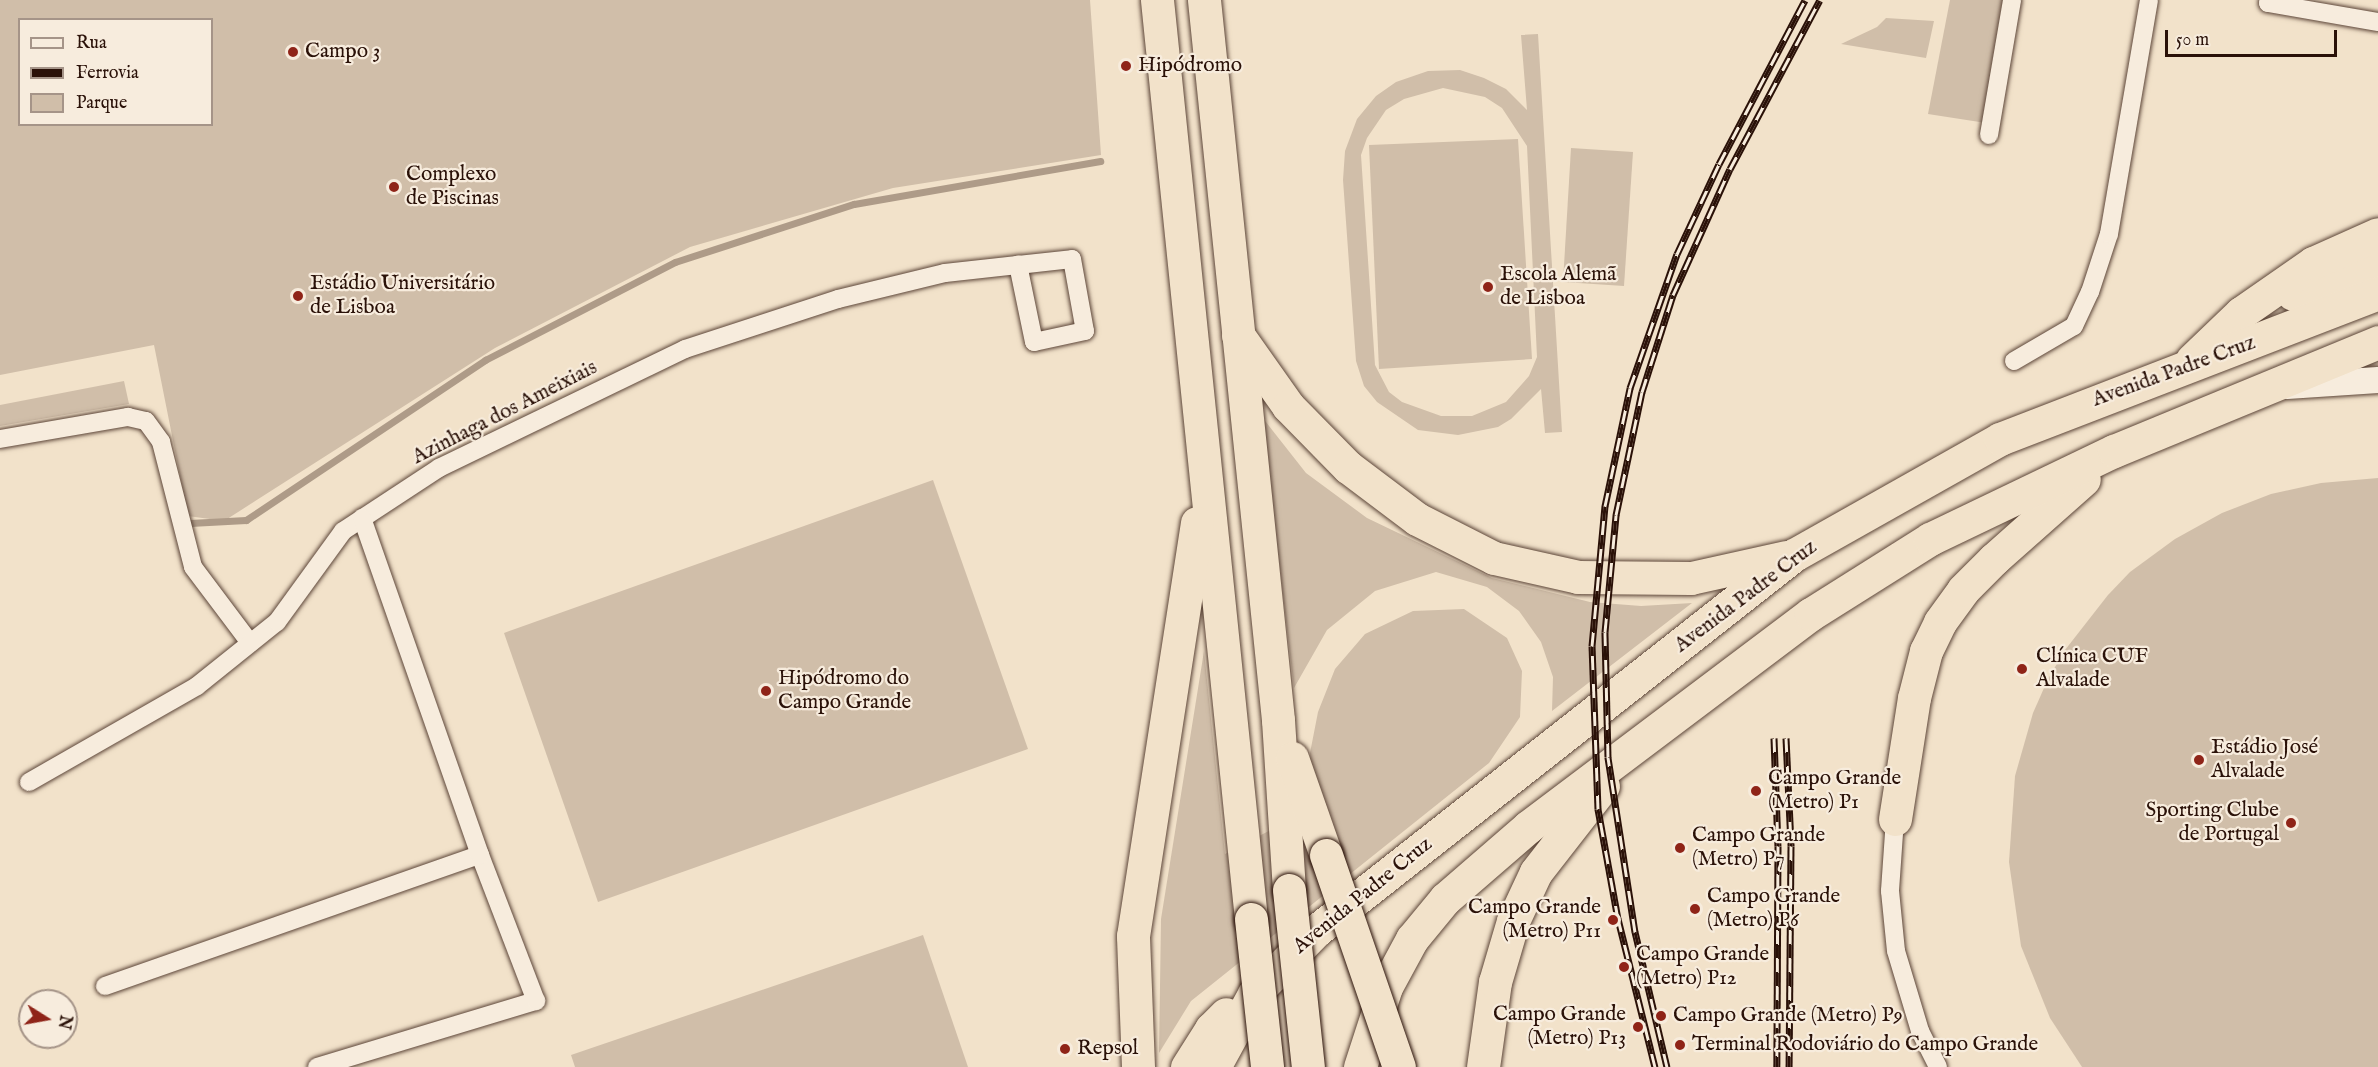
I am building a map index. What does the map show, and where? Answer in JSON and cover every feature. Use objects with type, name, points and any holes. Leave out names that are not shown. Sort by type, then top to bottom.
[{"type":"highway","points":[[1157,0],[1204,477],[1267,1067]]},
{"type":"highway","points":[[1204,0],[1278,720],[1289,890],[1308,1067]]},
{"type":"highway","points":[[2184,367],[2241,313],[2313,263],[2378,234]]},
{"type":"highway","points":[[2241,313],[2378,261]]},
{"type":"highway","name":"Avenida Padre Cruz","points":[[1254,994],[1317,930],[1794,555],[2000,439],[2378,293]]},
{"type":"highway","points":[[1238,335],[1288,406],[1348,467],[1417,519],[1494,558],[1578,577],[1691,578],[1794,555]]},
{"type":"highway","points":[[1360,1067],[1386,987],[1412,939],[1445,899],[1528,827],[1624,758],[1843,592],[1930,539],[2114,451],[2378,342]]},
{"type":"highway","points":[[1895,819],[1914,698],[1926,651],[1940,622],[1963,590],[1994,559],[2114,451]]},
{"type":"highway","points":[[1138,1067],[1133,936],[1204,477]]},
{"type":"highway","points":[[1278,720],[1399,1067]]},
{"type":"highway","points":[[1483,1067],[1495,982],[1514,921],[1536,872],[1624,758]]},
{"type":"highway","points":[[1187,1067],[1211,1029],[1254,994]]},
{"type":"highway","points":[[1214,1067],[1254,994]]},
{"type":"street","points":[[1989,135],[2012,0]]},
{"type":"street","points":[[2014,361],[2074,326],[2090,292],[2109,234],[2149,0]]},
{"type":"street","points":[[2269,0],[2268,3],[2378,22]]},
{"type":"street","name":"Azinhaga dos Ameixiais","points":[[29,782],[197,686],[277,622],[343,531],[362,518],[439,468],[686,349],[838,299],[945,273],[1072,259],[1085,331],[1034,342],[1018,265]]},
{"type":"street","points":[[2266,387],[2378,380]]},
{"type":"street","points":[[0,439],[128,417],[146,421],[161,442],[194,567],[250,643]]},
{"type":"street","points":[[317,1067],[536,1001],[480,855],[362,518]]},
{"type":"street","points":[[1895,819],[1890,891],[1896,951],[1920,1031],[1938,1067]]},
{"type":"street","points":[[105,986],[480,855]]},
{"type":"green space","name":"Estádio Universitário de Lisboa","points":[[0,0],[1090,0],[1101,155],[893,188],[690,247],[495,348],[224,521],[188,516],[154,345],[0,375]]},
{"type":"green space","points":[[1950,0],[2005,0],[1986,123],[1928,114]]},
{"type":"green space","points":[[1886,18],[1934,21],[1926,58],[1841,44],[1877,27]]},
{"type":"green space","points":[[1538,34],[1562,432],[1545,433],[1541,389],[1511,419],[1498,427],[1458,435],[1418,430],[1377,402],[1364,386],[1356,361],[1343,180],[1345,151],[1357,119],[1376,96],[1396,82],[1428,71],[1460,70],[1484,78],[1506,89],[1527,110],[1521,35]],"holes":[[[1443,88],[1485,97],[1502,108],[1527,146],[1537,357],[1529,376],[1506,402],[1472,416],[1441,416],[1402,402],[1389,392],[1375,365],[1361,155],[1367,138],[1386,110],[1404,99]]]},
{"type":"green space","points":[[1518,139],[1532,359],[1379,369],[1369,145]]},
{"type":"green space","points":[[1571,148],[1633,152],[1624,286],[1563,282]]},
{"type":"green space","points":[[124,381],[129,404],[0,426],[0,405]]},
{"type":"green space","points":[[1262,417],[1306,473],[1367,518],[1492,578],[1590,602],[1641,606],[1692,603],[1552,711],[1553,677],[1541,642],[1519,611],[1487,587],[1436,572],[1375,591],[1327,630],[1294,688]]},
{"type":"green space","name":"Estádio José Alvalade","points":[[2378,478],[2378,1067],[2082,1067],[2050,1018],[2021,946],[2009,862],[2015,776],[2033,713],[2048,679],[2065,650],[2108,595],[2130,572],[2175,539],[2222,513],[2271,494],[2321,483]]},
{"type":"green space","name":"Hipódromo do Campo Grande","points":[[933,480],[1028,749],[598,902],[504,633]]},
{"type":"green space","points":[[1464,609],[1507,638],[1522,671],[1520,717],[1489,763],[1191,1001],[1159,1053],[1161,919],[1204,651],[1225,854],[1312,808],[1310,753],[1318,712],[1335,669],[1365,634],[1413,611]]},
{"type":"green space","points":[[923,935],[968,1067],[575,1067],[571,1055]]},
{"type":"waterway","points":[[190,523],[246,520],[485,360],[675,262],[854,204],[1100,161]]},
{"type":"railway","points":[[1655,1067],[1618,919],[1598,809],[1592,646],[1605,506],[1630,388],[1677,254],[1719,164],[1805,0]]},
{"type":"railway","points":[[1667,1067],[1635,932],[1608,757],[1605,632],[1616,515],[1642,392],[1673,295],[1730,169],[1820,0]]},
{"type":"railway","points":[[1774,738],[1778,846],[1777,1067]]},
{"type":"railway","points":[[1786,738],[1791,846],[1789,1067]]},
{"type":"place","name":"Campo 3","points":[[293,52]]},
{"type":"place","name":"Hipódromo","points":[[1126,66]]},
{"type":"place","name":"Complexo de Piscinas","points":[[394,187]]},
{"type":"place","name":"Escola Alemã de Lisboa","points":[[1488,287]]},
{"type":"place","name":"Estádio Universitário de Lisboa","points":[[298,296]]},
{"type":"place","name":"Clínica CUF Alvalade","points":[[2022,669]]},
{"type":"place","name":"Hipódromo do Campo Grande","points":[[766,691]]},
{"type":"place","name":"Estádio José Alvalade","points":[[2199,760]]},
{"type":"place","name":"Campo Grande (Metro) P1","points":[[1756,791]]},
{"type":"place","name":"Sporting Clube de Portugal","points":[[2291,823]]},
{"type":"place","name":"Campo Grande (Metro) P7","points":[[1680,848]]},
{"type":"place","name":"Campo Grande (Metro) P6","points":[[1695,909]]},
{"type":"place","name":"Campo Grande (Metro) P11","points":[[1613,920]]},
{"type":"place","name":"Campo Grande (Metro) P12","points":[[1624,967]]},
{"type":"place","name":"Campo Grande (Metro) P9","points":[[1661,1016]]},
{"type":"place","name":"Campo Grande (Metro) P13","points":[[1638,1027]]},
{"type":"place","name":"Terminal Rodoviário do Campo Grande","points":[[1680,1045]]},
{"type":"place","name":"Repsol","points":[[1065,1049]]}]
